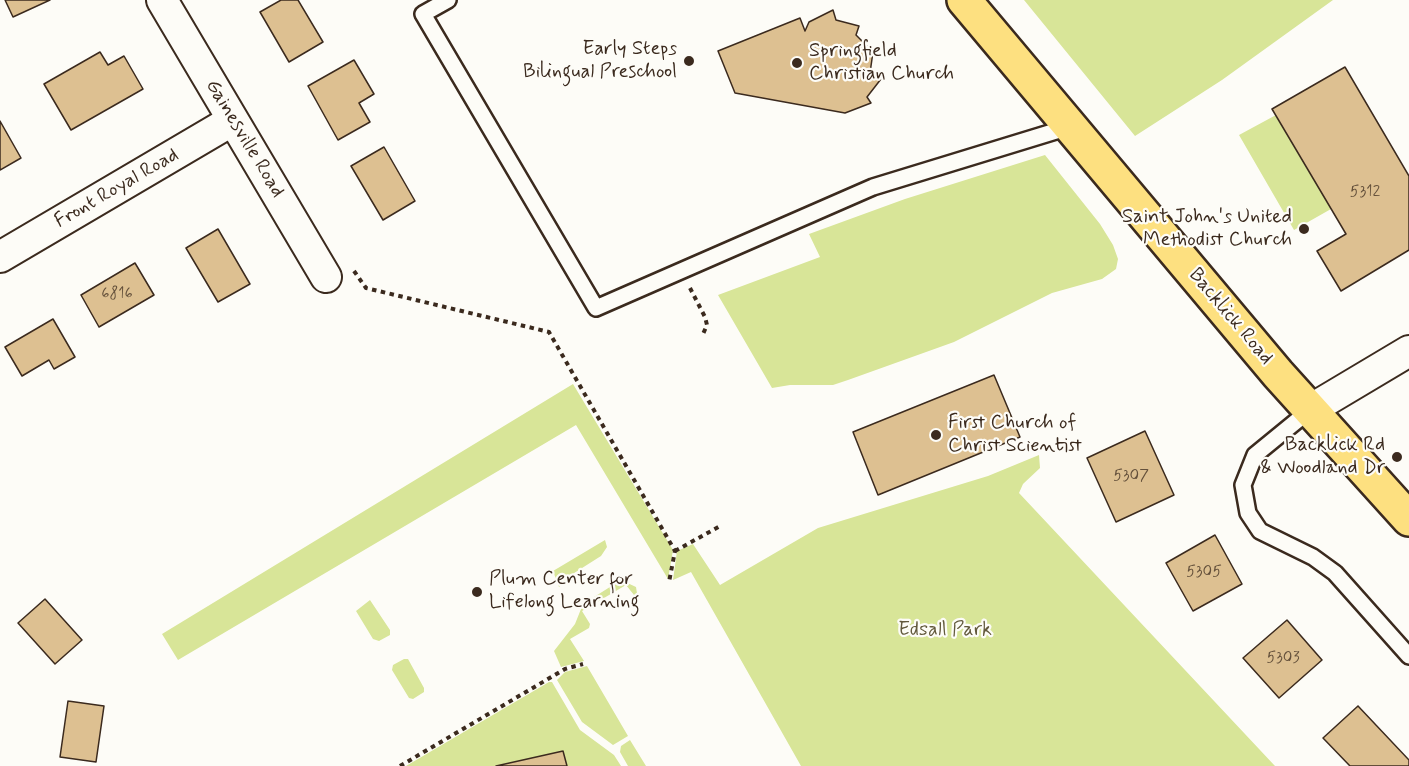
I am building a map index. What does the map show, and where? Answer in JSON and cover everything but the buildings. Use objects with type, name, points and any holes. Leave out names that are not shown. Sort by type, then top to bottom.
[{"type":"main road","name":"Backlick Road","points":[[964,0],[1310,410],[1409,519]]},
{"type":"street","name":"Gainesville Road","points":[[162,0],[326,277]]},
{"type":"street","name":"Front Royal Road","points":[[0,257],[233,120]]},
{"type":"street","points":[[1310,410],[1409,351]]},
{"type":"lane","points":[[448,0],[423,14],[596,308],[873,187],[1069,127]]},
{"type":"lane","points":[[1310,410],[1255,455],[1243,485],[1248,513],[1260,531],[1313,557],[1335,573],[1409,656]]},
{"type":"path","points":[[326,277],[348,262],[366,288],[549,332],[675,551],[669,582]]},
{"type":"path","points":[[682,271],[705,317],[707,325],[703,334]]},
{"type":"path","points":[[675,551],[722,525]]},
{"type":"path","points":[[400,766],[565,669],[583,664]]},
{"type":"green space","points":[[1024,0],[1333,0],[1222,80],[1135,136]]},
{"type":"green space","points":[[1276,115],[1331,209],[1294,230],[1239,135]]},
{"type":"green space","points":[[1045,155],[1100,224],[1113,245],[1118,259],[1116,269],[1102,279],[1052,293],[954,342],[848,380],[833,385],[790,385],[772,388],[718,295],[820,257],[809,234],[905,199]]},
{"type":"green space","points":[[573,384],[673,550],[668,579],[576,425],[178,660],[162,634]]},
{"type":"green space","name":"Edsall Park","points":[[1039,455],[1040,468],[1023,484],[1019,493],[1275,766],[801,766],[691,572],[673,580],[677,551],[693,544],[720,585],[818,528],[988,476]]},
{"type":"green space","points":[[605,540],[607,547],[601,556],[571,575],[559,587],[553,571]]},
{"type":"green space","points":[[621,580],[636,587],[638,600],[626,585],[582,611],[590,624],[589,628],[570,639],[584,661],[561,667],[554,651],[575,624],[583,604]]},
{"type":"green space","points":[[370,600],[390,630],[390,635],[379,641],[373,639],[356,611]]},
{"type":"green space","points":[[408,659],[424,688],[424,692],[413,699],[409,698],[392,670],[393,665]]},
{"type":"green space","points":[[587,666],[628,736],[613,745],[582,722],[557,680],[565,672]]},
{"type":"green space","points":[[552,682],[580,730],[614,755],[621,766],[567,766],[563,751],[496,766],[406,766]]},
{"type":"green space","points":[[630,740],[646,766],[628,766],[620,752],[621,746]]},
{"type":"place","name":"Early Steps Bilingual Preschool","points":[[689,61]]},
{"type":"place","name":"Springfield Christian Church","points":[[797,63]]},
{"type":"place","name":"Saint John's United Methodist Church","points":[[1304,229]]},
{"type":"place","name":"First Church of Christ Scientist","points":[[936,435]]},
{"type":"place","name":"Backlick Rd & Woodland Dr","points":[[1397,457]]},
{"type":"place","name":"Plum Center for Lifelong Learning","points":[[477,592]]}]
